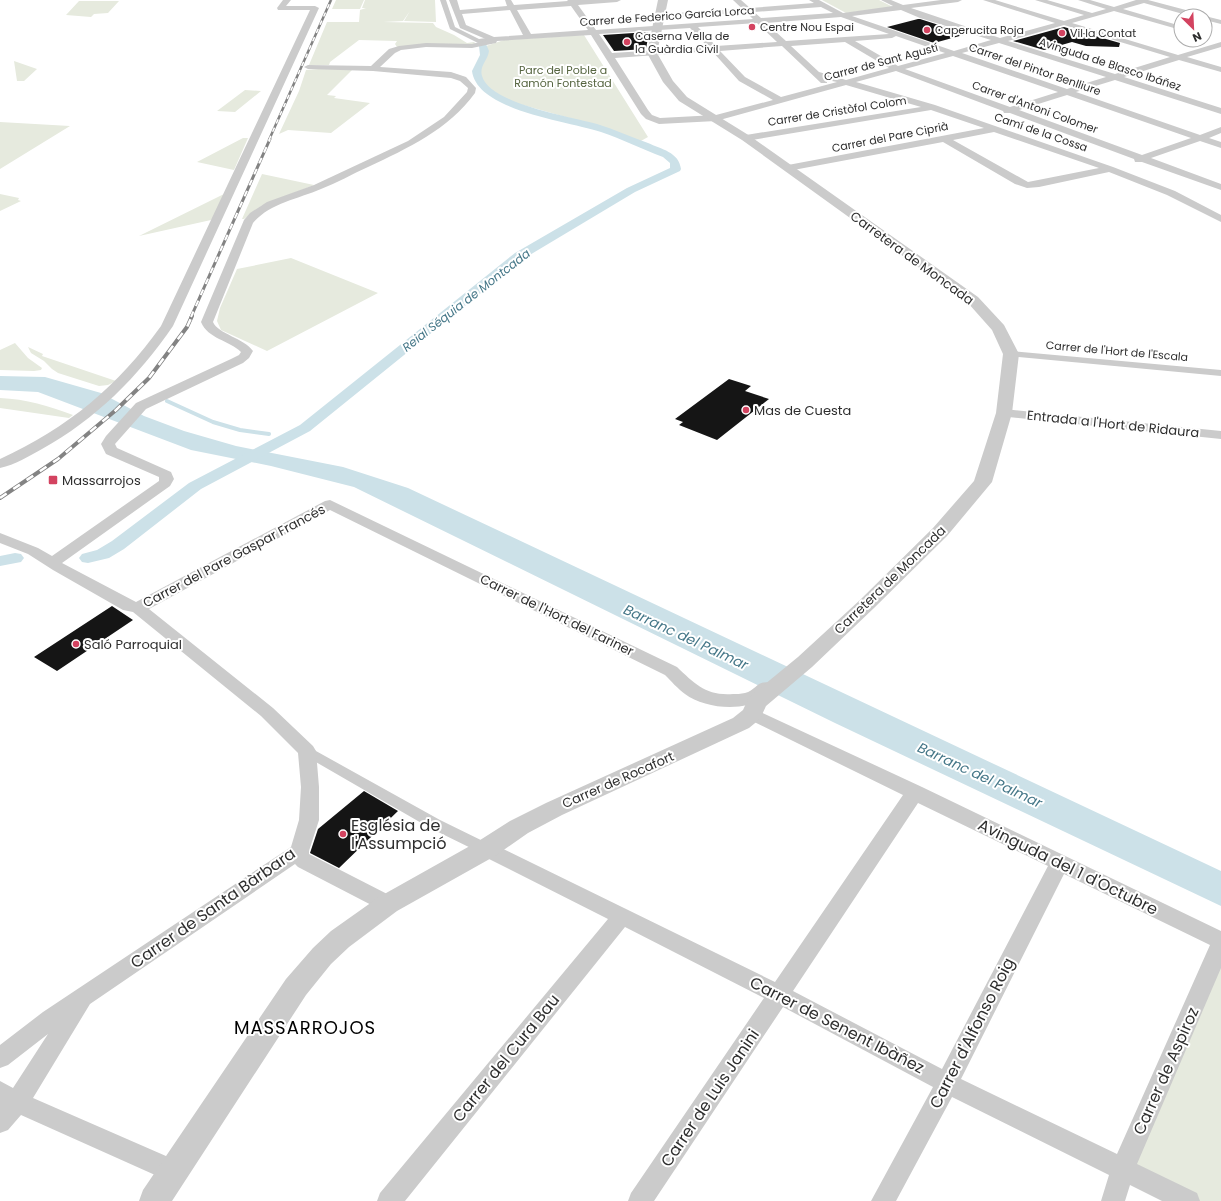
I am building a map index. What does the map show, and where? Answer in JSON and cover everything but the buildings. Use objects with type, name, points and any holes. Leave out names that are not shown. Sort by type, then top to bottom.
[{"type":"street","points":[[0,464],[46,442],[101,403],[141,362],[167,326],[315,8],[281,8],[287,0]]},
{"type":"street","points":[[443,0],[452,28],[478,41],[492,39]]},
{"type":"street","points":[[453,0],[463,26],[492,39]]},
{"type":"street","points":[[507,0],[528,36]]},
{"type":"street","points":[[458,12],[512,8],[572,1],[617,0]]},
{"type":"street","points":[[652,54],[663,0]]},
{"type":"street","points":[[737,0],[830,87]]},
{"type":"street","name":"Carrer del Pintor Benlliure","points":[[813,0],[842,15],[952,54],[1221,145]]},
{"type":"street","name":"Avinguda de Blasco Ibáñez","points":[[885,0],[900,7],[1221,111]]},
{"type":"street","name":"Carrer de Federico García Lorca","points":[[492,39],[657,29],[842,15],[958,0]]},
{"type":"street","points":[[987,0],[1221,70]]},
{"type":"street","points":[[1039,0],[1092,15]]},
{"type":"street","points":[[1082,0],[1173,26]]},
{"type":"street","points":[[1142,0],[1173,9]]},
{"type":"street","name":"Carrer de Sant Agustí","points":[[572,1],[610,56],[644,112],[654,120],[678,121],[716,118],[1115,9],[1142,0]]},
{"type":"street","points":[[748,10],[823,5]]},
{"type":"street","points":[[660,16],[739,10]]},
{"type":"street","points":[[693,26],[742,79],[781,101]]},
{"type":"street","points":[[610,56],[899,35]]},
{"type":"street","points":[[373,69],[388,54],[399,48],[426,45],[472,46],[493,41],[492,39]]},
{"type":"street","name":"Carrer d'Antoni Colomer","points":[[846,39],[897,69],[1221,187]]},
{"type":"street","points":[[973,121],[1178,57],[1219,40]]},
{"type":"street","name":"Carretera de Moncada","points":[[652,54],[668,82],[678,94],[746,138],[973,300],[1000,328],[1011,354],[1004,413],[983,482],[940,532],[805,662],[753,705]]},
{"type":"street","points":[[52,563],[165,483],[167,479],[166,475],[111,451],[108,444],[111,439],[142,406],[150,400],[231,364],[246,354],[247,351],[241,345],[212,330],[207,322],[232,258],[250,218],[271,204],[318,187],[411,143],[447,119],[471,93],[472,88],[470,84],[458,77],[373,69],[308,67]]},
{"type":"street","name":"Camí de la Cossa","points":[[817,74],[932,107],[1110,169],[1171,193],[1221,219]]},
{"type":"street","name":"Carrer de Cristòfol Colom","points":[[746,138],[932,107]]},
{"type":"street","name":"Carrer del Pare Ciprià","points":[[788,168],[996,129]]},
{"type":"street","points":[[945,139],[1019,182],[1027,185],[1039,184],[1110,169],[1143,159],[1221,130]]},
{"type":"street","name":"Carrer de l'Hort de l'Escala","points":[[1011,354],[1221,373]]},
{"type":"street","name":"Entrada a l'Hort de Ridaura","points":[[1004,413],[1221,435]]},
{"type":"street","name":"Carrer del Pare Gaspar Francés","points":[[138,608],[330,504]]},
{"type":"street","name":"Carrer de l'Hort del Fariner","points":[[330,504],[671,671],[691,690],[704,697],[753,705]]},
{"type":"street","points":[[0,538],[33,551],[129,606],[138,608],[267,712],[307,751],[435,824],[486,849]]},
{"type":"street","points":[[753,705],[916,792]]},
{"type":"street","name":"Carrer de Rocafort","points":[[154,1201],[296,987],[322,956],[340,939],[388,904],[486,849],[519,827],[554,809],[741,723],[753,705]]},
{"type":"street","name":"Carrer de Santa Bàrbara","points":[[0,1058],[51,1019],[298,851],[309,820],[310,787],[307,751]]},
{"type":"street","name":"Avinguda del 1 d'Octubre","points":[[916,792],[1221,942]]},
{"type":"street","name":"Carrer de Luis Janini","points":[[640,1201],[916,792]]},
{"type":"street","name":"Carrer de Senent Ibàñez","points":[[486,849],[780,995],[947,1083],[1188,1201]]},
{"type":"street","points":[[298,851],[300,857],[305,862],[388,904]]},
{"type":"street","name":"Carrer d'Alfonso Roig","points":[[883,1201],[947,1083],[1060,863]]},
{"type":"street","name":"Carrer del Cura Bau","points":[[389,1201],[622,916]]},
{"type":"street","name":"Carrer de Aspiroz","points":[[1113,1201],[1123,1169],[1221,942]]},
{"type":"street","name":"Carrer de Santa Bàrbara","points":[[0,1122],[8,1097],[84,997]]},
{"type":"street","points":[[8,1097],[173,1172]]},
{"type":"green space","points":[[336,0],[364,0],[360,9],[332,9]]},
{"type":"green space","points":[[365,0],[435,0],[436,22],[404,21],[410,11],[403,21],[383,22],[433,23],[436,27],[467,43],[474,42],[476,44],[397,47],[395,44],[397,41],[359,40],[330,62],[329,65],[309,65],[327,22],[359,22],[360,10],[366,8],[362,8]]},
{"type":"green space","points":[[822,0],[879,0],[893,7],[846,13]]},
{"type":"green space","points":[[79,1],[119,1],[108,13],[94,14],[91,17],[66,15]]},
{"type":"green space","name":"Parc del Poble a Ramón Fontestad","points":[[584,35],[648,137],[639,142],[608,129],[505,100],[488,89],[478,75],[478,70],[487,54],[486,46],[504,40]]},
{"type":"green space","points":[[14,61],[37,69],[24,81],[17,81]]},
{"type":"green space","points":[[331,68],[353,69],[327,95],[336,96],[334,98],[370,103],[331,133],[288,130],[279,134],[299,91],[306,70]]},
{"type":"green space","points":[[245,90],[261,91],[235,112],[217,111]]},
{"type":"green space","points":[[0,122],[70,126],[0,169]]},
{"type":"green space","points":[[243,138],[248,138],[234,170],[197,162]]},
{"type":"green space","points":[[262,174],[314,185],[261,206],[242,219]]},
{"type":"green space","points":[[0,194],[19,198],[18,200],[21,201],[0,211]]},
{"type":"green space","points":[[224,194],[211,220],[139,236]]},
{"type":"green space","points":[[291,258],[378,293],[267,351],[221,330],[217,321],[220,308],[237,269]]},
{"type":"green space","points":[[15,343],[28,358],[42,368],[41,370],[0,370],[0,350]]},
{"type":"green space","points":[[28,347],[43,354],[42,356],[116,381],[108,385],[99,386],[58,373],[44,361],[31,353]]},
{"type":"green space","points":[[0,398],[37,404],[73,415],[69,418],[0,408]]},
{"type":"green space","points":[[1221,952],[1221,1201],[1190,1201],[1127,1169]]},
{"type":"water","name":"Barranc del Palmar","points":[[0,376],[45,377],[101,393],[144,416],[184,431],[236,446],[343,467],[408,488],[1221,871],[1221,906],[835,723],[354,487],[271,466],[191,450],[38,392],[0,390]]},
{"type":"waterway","name":"Reial Séquia de Montcada","points":[[88,558],[103,554],[118,545],[195,486],[305,428],[519,256],[631,190],[676,169],[675,162],[667,155],[605,130],[520,107],[490,93],[481,84],[477,77],[478,66],[485,51],[483,46]]},
{"type":"waterway","points":[[167,401],[213,422],[240,430],[269,434]]},
{"type":"waterway","name":"Reial Séquia de Montcada","points":[[0,561],[15,558]]},
{"type":"railway","points":[[269,140],[331,0]]},
{"type":"railway","points":[[191,317],[270,139]]},
{"type":"railway","points":[[0,498],[58,459],[116,410],[149,378],[187,327],[192,316]]},
{"type":"place","name":"Centre Nou Espai","points":[[752,27]]},
{"type":"place","name":"Caperucita Roja","points":[[927,30]]},
{"type":"place","name":"Vil·la Contat","points":[[1062,33]]},
{"type":"place","name":"Caserna Vella de la Guàrdia Civil","points":[[627,42]]},
{"type":"place","name":"Mas de Cuesta","points":[[746,410]]},
{"type":"place","name":"Massarrojos","points":[[53,480]]},
{"type":"place","name":"Saló Parroquial","points":[[76,644]]},
{"type":"place","name":"Església de l'Assumpció","points":[[343,834]]},
{"type":"district","name":"MASSARROJOS","points":[[305,1027]]}]
